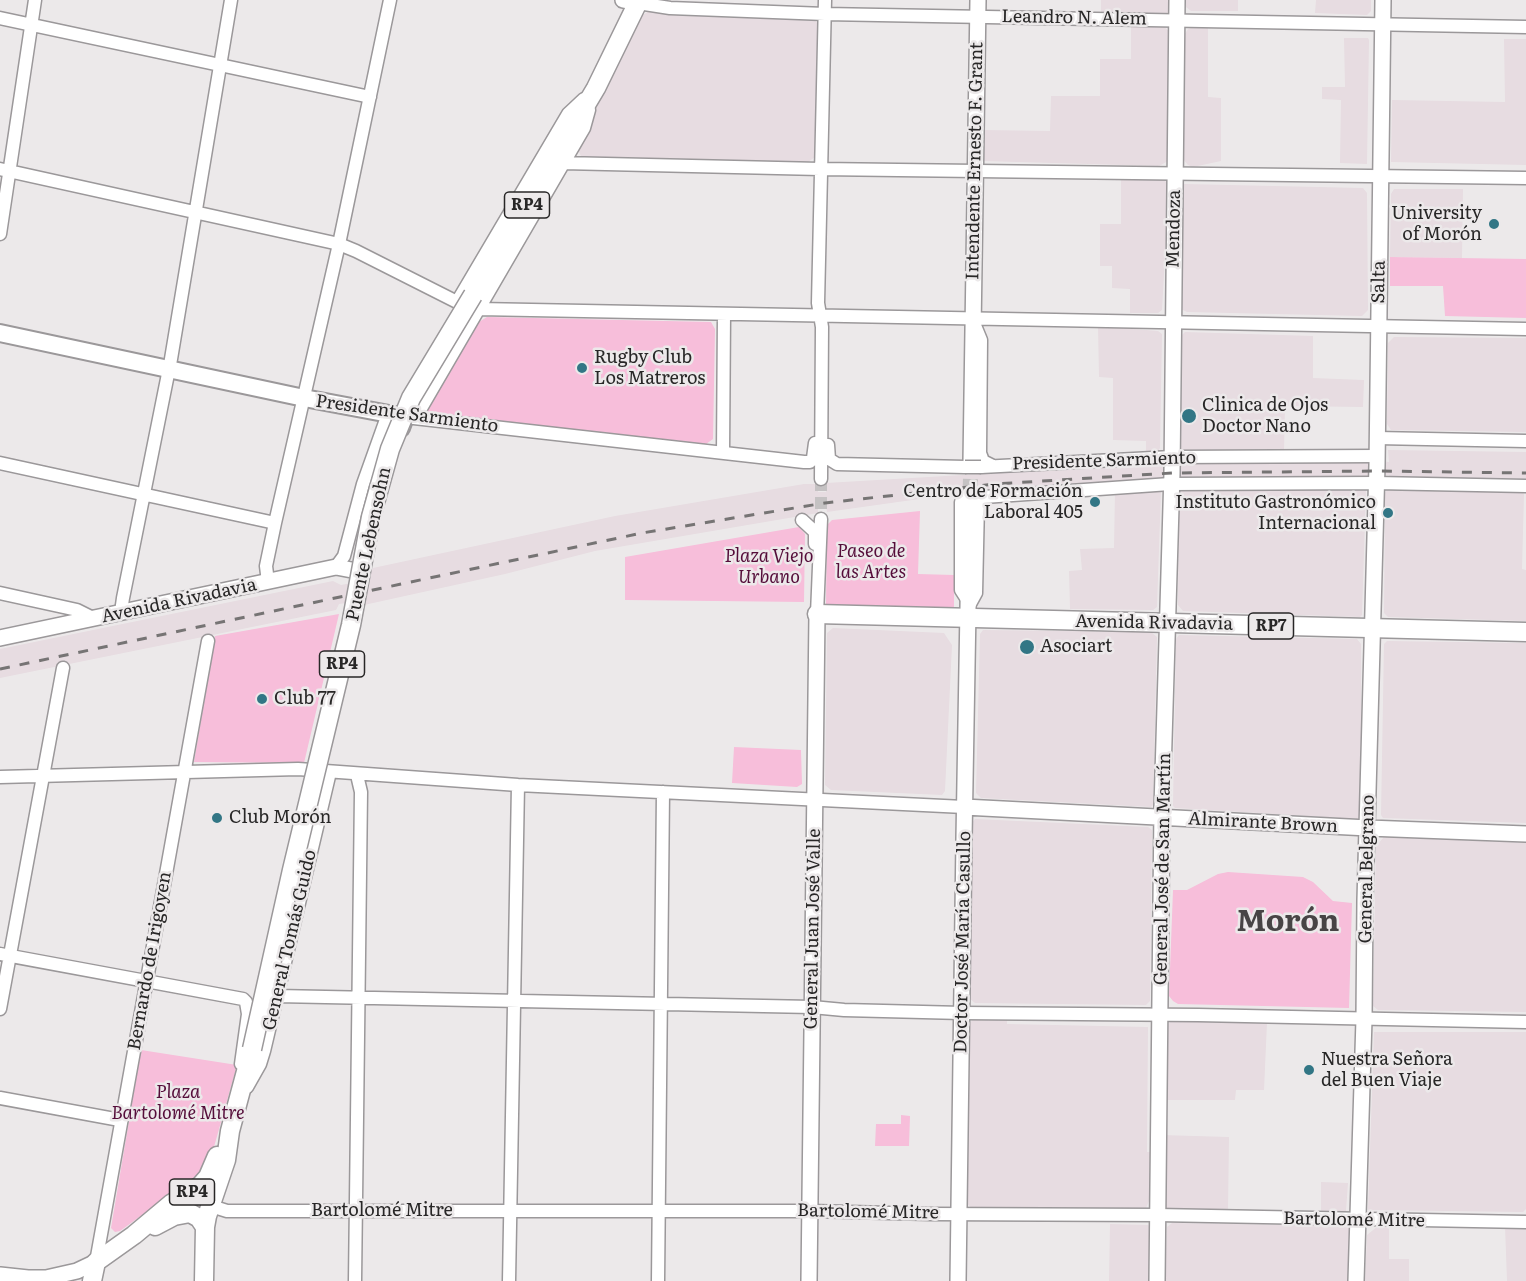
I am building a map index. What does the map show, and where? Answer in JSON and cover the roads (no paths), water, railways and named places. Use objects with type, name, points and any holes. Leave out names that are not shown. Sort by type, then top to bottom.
[{"type":"main road","name":"RP4","points":[[596,88],[633,1]]},
{"type":"main road","name":"Puente Lebensohn","points":[[252,1049],[351,625],[371,517],[390,449],[411,398],[596,88]]},
{"type":"main road","name":"Presidente Sarmiento","points":[[0,333],[304,398],[397,415]]},
{"type":"main road","points":[[324,772],[357,604],[357,571],[397,415]]},
{"type":"main road","name":"Avenida Rivadavia","points":[[817,614],[969,611],[1168,624],[1526,632]]},
{"type":"main road","name":"General Tomás Guido","points":[[204,1281],[205,1227],[226,1160],[230,1131],[252,1049]]},
{"type":"main road","name":"RP4","points":[[96,1262],[134,1235],[171,1204],[200,1186],[208,1177],[230,1131]]},
{"type":"main road","points":[[134,1235],[184,1213],[190,1213],[199,1218],[205,1227]]},
{"type":"main road","name":"Bernardo de Irigoyen","points":[[92,1281],[96,1262]]},
{"type":"street","points":[[0,234],[5,170],[35,0]]},
{"type":"street","points":[[121,612],[169,369],[231,0]]},
{"type":"street","points":[[268,582],[266,566],[275,523],[339,244],[390,0]]},
{"type":"street","points":[[821,479],[822,327],[818,303],[825,0]]},
{"type":"street","name":"Intendente Ernesto F. Grant","points":[[978,0],[973,320],[978,465]]},
{"type":"street","name":"Mendoza","points":[[1172,457],[1177,0]]},
{"type":"street","name":"Salta","points":[[1377,456],[1383,0]]},
{"type":"street","name":"Leandro N. Alem","points":[[633,1],[670,8],[825,14],[1526,27]]},
{"type":"street","points":[[0,18],[370,97]]},
{"type":"street","points":[[336,567],[344,556],[363,484],[397,415],[464,316],[468,303],[563,163],[584,128],[596,88]]},
{"type":"street","points":[[397,415],[420,410],[468,303],[568,114],[596,88]]},
{"type":"street","points":[[563,163],[820,169],[1526,178]]},
{"type":"street","points":[[5,170],[339,244],[468,303],[724,314],[1526,329]]},
{"type":"street","points":[[723,453],[724,314]]},
{"type":"street","name":"Intendente Ernesto F. Grant","points":[[973,320],[981,340],[980,453],[983,461],[978,465]]},
{"type":"street","name":"Intendente Ernesto F. Grant","points":[[932,466],[939,460],[958,459],[964,454],[966,340],[973,320]]},
{"type":"street","name":"Presidente Sarmiento","points":[[397,415],[804,462],[810,462],[815,454],[815,429],[821,416]]},
{"type":"street","name":"Presidente Sarmiento","points":[[821,416],[827,429],[829,459],[837,464],[932,466],[1172,457],[1377,456]]},
{"type":"street","points":[[1377,438],[1526,441]]},
{"type":"street","name":"General Belgrano","points":[[1356,1281],[1377,456]]},
{"type":"street","name":"General José de San Martín","points":[[1157,1281],[1162,818],[1172,457]]},
{"type":"street","points":[[0,463],[275,523]]},
{"type":"street","name":"Presidente Sarmiento","points":[[970,498],[1170,484],[1377,483],[1526,486]]},
{"type":"street","name":"Doctor José María Casullo","points":[[958,1281],[970,498]]},
{"type":"street","name":"General Juan José Valle","points":[[809,1281],[817,614],[821,519]]},
{"type":"street","name":"General Juan José Valle","points":[[802,520],[815,532],[815,572],[818,577]]},
{"type":"street","name":"Avenida Rivadavia","points":[[0,638],[336,567],[357,571]]},
{"type":"street","points":[[0,593],[77,610],[93,618]]},
{"type":"street","name":"Bernardo de Irigoyen","points":[[96,1262],[208,641]]},
{"type":"street","points":[[0,1009],[5,955],[63,668]]},
{"type":"street","points":[[0,777],[298,770],[964,807]]},
{"type":"street","name":"General Tomás Guido","points":[[238,1104],[260,1064],[277,996],[324,772]]},
{"type":"street","points":[[355,1281],[361,792],[357,775]]},
{"type":"street","points":[[509,1281],[518,784]]},
{"type":"street","points":[[658,1281],[663,792]]},
{"type":"street","name":"Almirante Brown","points":[[964,807],[1526,834]]},
{"type":"street","points":[[5,955],[146,980]]},
{"type":"street","name":"General Tomás Guido","points":[[146,980],[236,996],[246,1002],[248,1014],[239,1077],[238,1104]]},
{"type":"street","points":[[277,996],[812,1007],[962,1013],[1526,1022]]},
{"type":"street","points":[[0,1098],[120,1120]]},
{"type":"street","name":"Bartolomé Mitre","points":[[211,1206],[227,1211],[810,1211],[1526,1222]]},
{"type":"street","points":[[0,1275],[46,1278],[77,1271],[96,1262]]},
{"type":"tunnel","points":[[970,494],[971,462]]},
{"type":"tunnel","points":[[821,479],[821,519]]},
{"type":"railway","points":[[0,669],[642,533],[825,503],[995,484],[1172,473],[1377,471],[1526,473]]},
{"type":"place","name":"University of Morón","points":[[1494,224]]},
{"type":"place","name":"Rugby Club Los Matreros","points":[[582,368]]},
{"type":"place","name":"Clinica de Ojos Doctor Nano","points":[[1189,416]]},
{"type":"place","name":"Centro de Formación Laboral 405","points":[[1095,502]]},
{"type":"place","name":"Instituto Gastronómico Internacional","points":[[1388,513]]},
{"type":"place","name":"Asociart","points":[[1027,647]]},
{"type":"place","name":"Club 77","points":[[262,699]]},
{"type":"place","name":"Club Morón","points":[[217,818]]},
{"type":"place","name":"Nuestra Señora del Buen Viaje","points":[[1309,1070]]},
{"type":"district","name":"Morón","points":[[1288,922]]},
{"type":"park label","name":"Paseo de las Artes","points":[[871,562]]},
{"type":"park label","name":"Plaza Viejo Urbano","points":[[769,567]]},
{"type":"park label","name":"Plaza Bartolomé Mitre","points":[[178,1103]]}]
